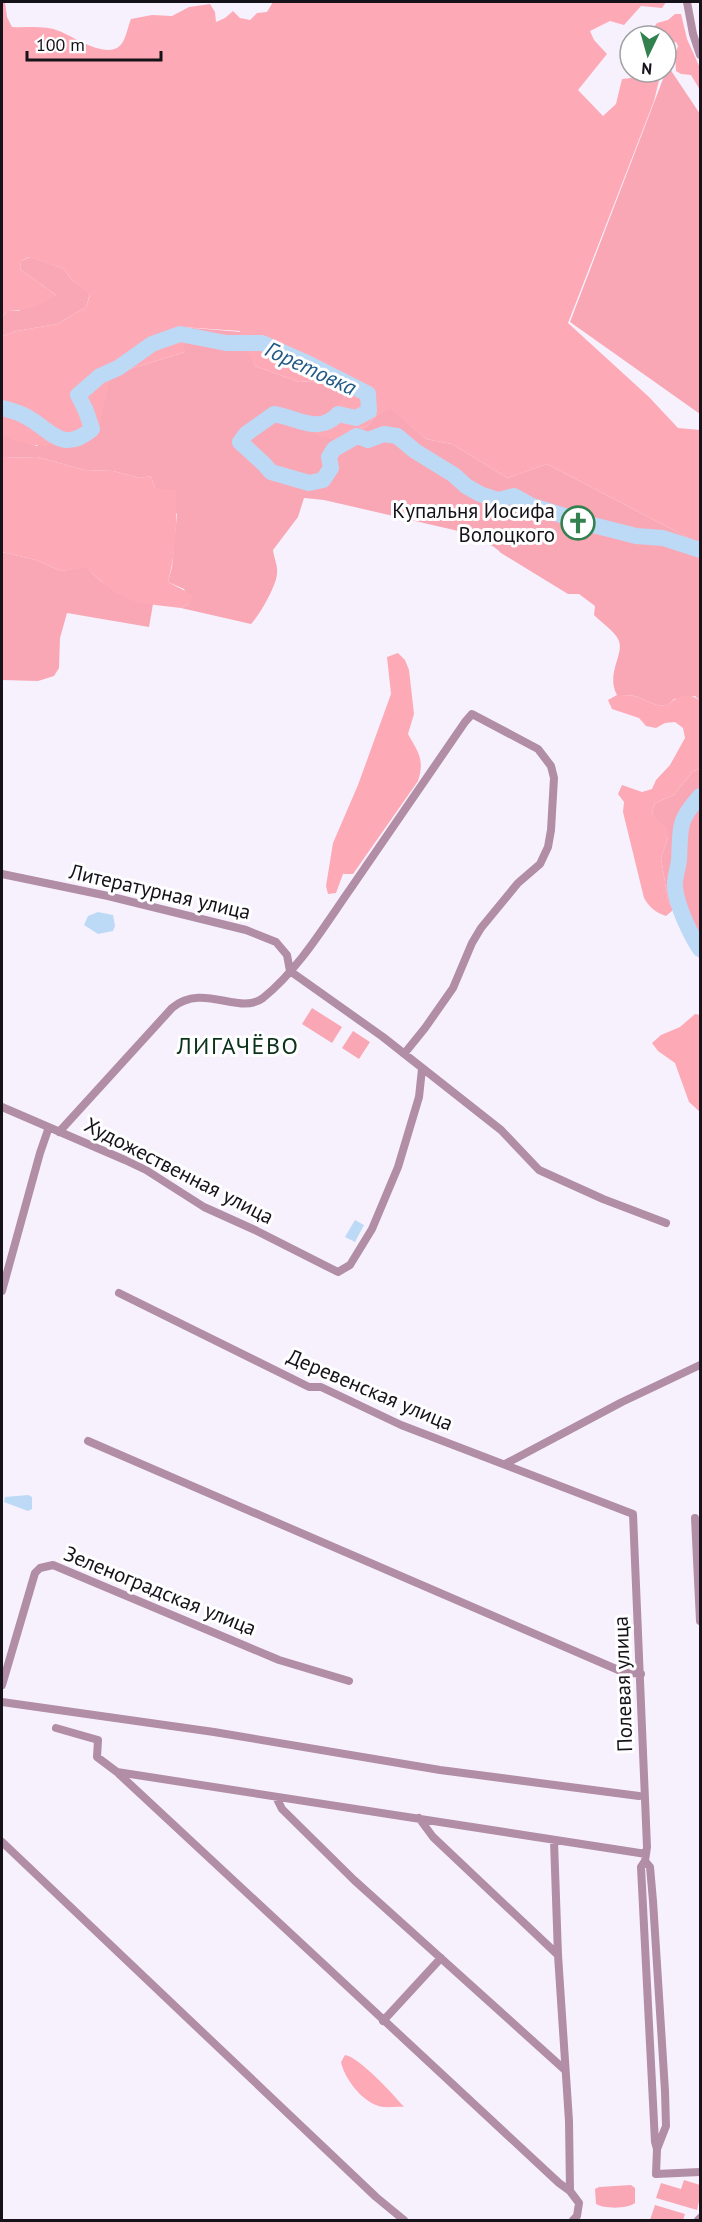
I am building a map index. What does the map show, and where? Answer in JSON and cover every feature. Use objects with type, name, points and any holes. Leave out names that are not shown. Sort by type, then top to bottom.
[{"type":"street","points":[[687,2],[700,55]]},
{"type":"street","points":[[59,1132],[181,1000],[206,997],[251,1003],[264,997],[290,970],[322,929],[472,714],[538,749],[551,765],[554,778],[551,830],[544,858],[518,882],[481,928],[453,988],[404,1054]]},
{"type":"street","name":"Литературная улица","points":[[2,874],[108,896],[259,934],[276,942],[287,955],[290,970]]},
{"type":"street","points":[[290,970],[404,1054],[501,1130],[539,1170],[603,1199],[666,1223]]},
{"type":"street","name":"Художественная улица","points":[[2,1107],[146,1170],[204,1207],[338,1272],[350,1265],[372,1229],[398,1167],[419,1097],[422,1069]]},
{"type":"street","points":[[2,1291],[49,1127]]},
{"type":"street","name":"Деревенская улица","points":[[119,1293],[309,1387],[321,1387],[401,1425],[626,1510]]},
{"type":"street","points":[[505,1464],[622,1402],[700,1365]]},
{"type":"street","points":[[88,1441],[623,1672],[641,1674]]},
{"type":"street","name":"Полевая улица","points":[[626,1510],[633,1514],[641,1674],[646,1857],[650,1867],[660,1999],[666,2126],[657,2149]]},
{"type":"street","points":[[694,1518],[700,1621]]},
{"type":"street","name":"Зеленоградская улица","points":[[2,1685],[35,1573],[40,1568],[53,1565],[279,1660],[349,1681]]},
{"type":"street","points":[[2,1702],[214,1732],[440,1770],[639,1796]]},
{"type":"street","points":[[56,1728],[98,1740],[97,1757],[117,1772],[383,2021],[570,2191],[579,2203],[577,2216],[573,2220]]},
{"type":"street","points":[[117,1772],[419,1818],[646,1857]]},
{"type":"street","points":[[276,1797],[282,1809],[354,1880],[565,2070]]},
{"type":"street","points":[[419,1818],[433,1837],[558,1955]]},
{"type":"street","points":[[554,1841],[558,1955],[569,2121],[570,2191]]},
{"type":"street","points":[[2,1842],[367,2189],[404,2220]]},
{"type":"street","name":"Полевая улица","points":[[646,1857],[640,1867],[657,2149],[656,2174],[700,2172]]},
{"type":"street","points":[[383,2021],[441,1959]]},
{"type":"street","points":[[648,2000],[660,1999]]},
{"type":"shaded area","points":[[2,2],[5,2],[7,17],[12,27],[53,29],[96,48],[111,50],[122,43],[131,19],[152,15],[172,16],[189,7],[210,4],[215,12],[216,22],[233,11],[240,18],[250,20],[257,13],[267,12],[273,2],[666,2],[662,8],[641,6],[625,24],[610,21],[590,31],[594,40],[607,54],[578,90],[603,116],[616,104],[621,84],[658,84],[654,101],[568,323],[649,397],[678,428],[700,430],[700,544],[547,464],[507,478],[452,444],[426,439],[390,409],[376,416],[366,427],[352,429],[341,438],[332,439],[316,435],[313,426],[330,416],[345,396],[340,386],[312,381],[299,382],[255,366],[240,331],[182,327],[173,331],[183,340],[185,352],[111,375],[97,437],[61,444],[25,444],[2,435],[2,336],[57,324],[86,307],[90,295],[71,279],[64,269],[29,257],[21,261],[20,269],[56,295],[33,307],[7,311],[2,318]]},
{"type":"shaded area","points":[[675,14],[681,14],[687,39],[700,68],[700,90],[691,75],[678,72],[678,24],[656,24],[668,20]]},
{"type":"shaded area","points":[[678,81],[700,114],[700,414],[570,322],[661,84],[678,84]]},
{"type":"shaded area","points":[[30,257],[64,269],[71,279],[90,294],[86,307],[57,324],[2,336],[2,318],[7,311],[18,311],[56,295],[20,269],[21,261]]},
{"type":"shaded area","points":[[182,327],[241,332],[255,366],[299,382],[312,381],[340,386],[345,396],[342,401],[314,426],[341,438],[352,429],[366,427],[376,416],[390,408],[426,439],[452,444],[507,478],[547,464],[700,544],[700,701],[695,696],[674,699],[667,706],[654,704],[636,696],[617,695],[613,679],[620,645],[614,633],[594,615],[595,606],[579,594],[568,594],[492,546],[476,540],[467,533],[324,500],[304,498],[298,517],[273,550],[277,568],[274,585],[251,624],[181,608],[190,603],[184,589],[168,582],[172,567],[177,514],[155,488],[151,476],[140,478],[113,471],[85,470],[37,457],[2,458],[2,435],[37,446],[111,375],[185,352],[173,331]]},
{"type":"shaded area","points":[[37,457],[85,470],[113,471],[140,478],[151,476],[155,488],[176,490],[173,559],[168,582],[193,595],[190,603],[181,608],[138,603],[115,593],[86,568],[61,571],[36,560],[2,552],[2,458]]},
{"type":"shaded area","points":[[2,552],[36,560],[61,571],[86,567],[116,592],[134,600],[153,604],[149,627],[67,613],[60,638],[59,668],[54,676],[38,681],[2,680]]},
{"type":"shaded area","points":[[398,653],[405,660],[409,670],[414,714],[408,734],[421,761],[418,781],[353,874],[343,874],[336,893],[328,894],[326,886],[333,843],[358,785],[391,694],[387,657]]},
{"type":"shaded area","points":[[617,695],[636,696],[654,704],[667,706],[683,696],[691,696],[700,701],[700,769],[693,771],[674,795],[655,803],[652,813],[667,827],[668,838],[661,858],[668,900],[673,910],[666,916],[653,909],[644,898],[623,812],[624,802],[618,794],[622,785],[642,792],[652,789],[656,780],[670,765],[685,738],[683,728],[675,722],[665,723],[656,728],[646,726],[639,718],[612,709],[608,700]]},
{"type":"shaded area","points":[[700,769],[700,960],[668,900],[661,858],[668,838],[652,813],[655,803],[674,795],[693,771]]},
{"type":"shaded area","points":[[312,1008],[342,1027],[332,1043],[302,1024]]},
{"type":"shaded area","points":[[695,1014],[700,1015],[700,1112],[689,1102],[675,1063],[658,1051],[652,1043],[661,1035],[680,1027]]},
{"type":"shaded area","points":[[353,1031],[370,1042],[359,1059],[342,1048]]},
{"type":"shaded area","points":[[345,2055],[367,2069],[404,2107],[379,2106],[364,2098],[345,2074],[341,2062]]},
{"type":"shaded area","points":[[684,2180],[700,2185],[697,2210],[656,2198],[661,2183],[681,2189]]},
{"type":"shaded area","points":[[631,2185],[635,2188],[635,2203],[632,2205],[616,2208],[596,2204],[595,2189]]},
{"type":"shaded area","points":[[655,2205],[685,2214],[683,2220],[650,2220]]},
{"type":"water","points":[[98,912],[113,915],[115,926],[113,931],[98,934],[84,925],[88,916]]},
{"type":"water","points":[[355,1220],[364,1225],[355,1242],[345,1237]]},
{"type":"water","points":[[28,1495],[32,1497],[32,1509],[28,1511],[4,1502],[5,1497]]},
{"type":"waterway","name":"Горетовка","points":[[2,408],[25,416],[57,437],[72,440],[92,429],[78,395],[100,376],[118,368],[152,344],[180,334],[226,343],[262,343],[368,394],[369,411],[356,418],[338,414],[331,420],[316,424],[274,414],[246,434],[240,442],[271,472],[309,483],[323,480],[331,468],[329,457],[334,449],[357,436],[368,440],[384,434],[397,436],[415,451],[480,494],[498,500],[514,496],[530,505],[593,525],[636,536],[663,538],[700,550]]},
{"type":"waterway","name":"Горетовка","points":[[700,796],[687,812],[680,832],[675,885],[681,911],[700,949]]},
{"type":"place","name":"Купальня Иосифа Волоцкого","points":[[578,523]]},
{"type":"district","name":"ЛИГАЧЁВО","points":[[238,1046]]}]
